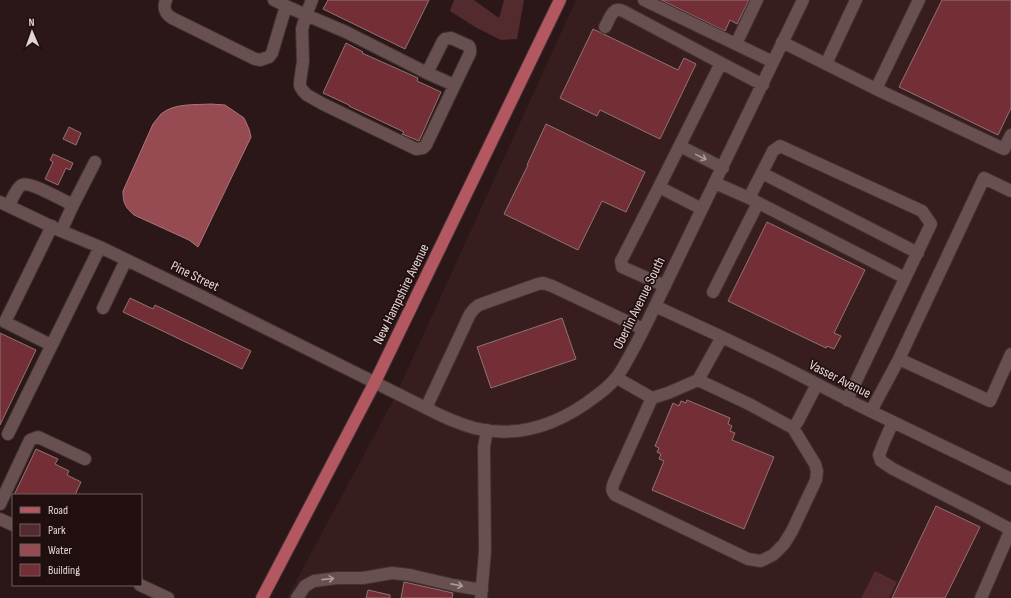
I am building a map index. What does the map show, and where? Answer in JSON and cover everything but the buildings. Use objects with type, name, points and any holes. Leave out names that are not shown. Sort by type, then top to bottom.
[{"type":"main road","name":"New Hampshire Avenue","points":[[262,598],[375,382],[560,0]]},
{"type":"street","points":[[166,0],[164,8],[165,12],[172,18],[255,59],[260,60],[269,57],[272,53],[286,6]]},
{"type":"street","points":[[274,0],[346,32],[454,86]]},
{"type":"street","points":[[312,0],[302,29],[303,60],[300,86],[307,95],[416,149],[423,148],[426,145],[470,53],[468,45],[451,38],[445,39],[427,73]]},
{"type":"street","points":[[644,0],[773,62]]},
{"type":"street","points":[[736,44],[757,0]]},
{"type":"street","name":"Oberlin Avenue South","points":[[375,382],[426,408],[462,424],[487,430],[499,431],[526,430],[559,419],[582,407],[604,390],[617,378],[626,363],[723,168],[803,0]]},
{"type":"street","points":[[826,64],[856,0]]},
{"type":"street","points":[[876,89],[919,0]]},
{"type":"street","points":[[605,27],[613,12],[619,9],[721,64],[763,84]]},
{"type":"street","points":[[782,42],[876,89],[1004,149],[1011,135]]},
{"type":"street","points":[[665,286],[622,267],[621,261],[721,64]]},
{"type":"street","points":[[680,146],[723,168]]},
{"type":"street","points":[[714,292],[754,201],[762,173],[774,151],[780,146],[922,212],[931,224],[847,400]]},
{"type":"street","points":[[51,345],[5,322],[56,229],[73,205],[95,162]]},
{"type":"street","points":[[762,173],[918,253]]},
{"type":"street","points":[[871,412],[900,359],[984,178],[1011,191]]},
{"type":"street","points":[[715,183],[754,201],[905,278]]},
{"type":"street","points":[[4,204],[21,185],[25,184],[33,185],[73,205]]},
{"type":"street","points":[[659,187],[702,209]]},
{"type":"street","name":"Pine Street","points":[[4,204],[56,229],[100,247],[375,382]]},
{"type":"street","points":[[8,434],[100,247]]},
{"type":"street","points":[[103,308],[126,260]]},
{"type":"street","points":[[426,408],[470,314],[479,305],[543,283],[643,329]]},
{"type":"street","name":"Vasser Avenue","points":[[655,306],[722,337],[871,412],[1011,479]]},
{"type":"street","points":[[617,378],[652,398],[668,393],[698,380],[722,337]]},
{"type":"street","points":[[900,359],[990,400],[1011,354]]},
{"type":"street","points":[[652,398],[614,482],[612,491],[615,495],[748,559],[761,560],[773,555],[784,544],[792,531],[816,480],[817,472],[815,464],[793,428],[749,404],[698,380]]},
{"type":"street","points":[[793,428],[817,384]]},
{"type":"street","points":[[893,422],[884,442],[880,455],[881,461],[893,469],[1011,529],[982,598]]},
{"type":"street","points":[[297,598],[306,586],[314,581],[337,578],[362,578],[392,573],[410,574],[482,594],[484,551],[484,447],[487,430]]},
{"type":"street","points":[[5,503],[30,440],[38,437],[85,459]]},
{"type":"street","points":[[0,519],[12,525]]},
{"type":"street","points":[[142,586],[168,598]]},
{"type":"shaded area","points":[[576,0],[1011,0],[1011,598],[287,598],[395,397]]},
{"type":"green space","points":[[454,0],[474,0],[499,18],[504,0],[524,0],[517,39],[501,40],[475,27],[450,11]]},
{"type":"green space","points":[[875,571],[897,582],[889,598],[861,598]]},
{"type":"water","points":[[211,104],[225,105],[244,118],[251,137],[198,247],[189,240],[134,215],[128,210],[125,204],[123,199],[123,191],[153,124],[161,114],[166,110],[178,106]]}]
